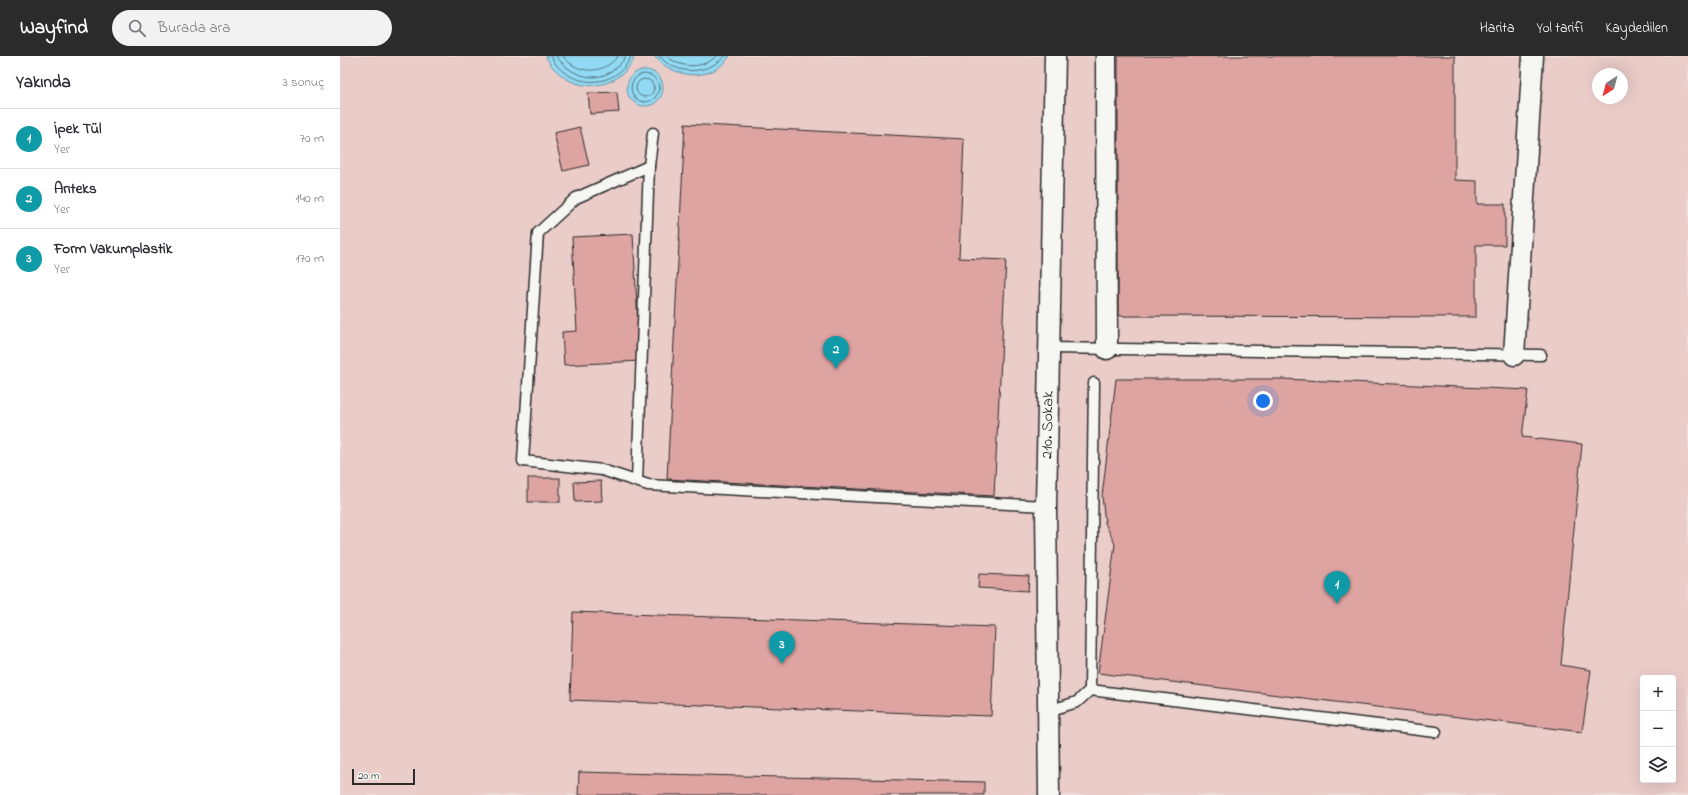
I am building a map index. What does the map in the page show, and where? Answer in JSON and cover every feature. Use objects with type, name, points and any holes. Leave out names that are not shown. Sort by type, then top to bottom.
[{"type":"street","name":"210. Sokak","points":[[1049,795],[1046,506],[1055,56]]},
{"type":"street","points":[[1106,56],[1107,349]]},
{"type":"street","points":[[1514,355],[1533,56]]},
{"type":"lane","points":[[637,481],[649,166],[653,133]]},
{"type":"lane","points":[[649,166],[576,198],[538,233],[523,461],[602,470],[648,485],[1046,506]]},
{"type":"lane","points":[[1049,348],[1541,355]]},
{"type":"lane","points":[[1048,711],[1078,702],[1090,690],[1094,383]]},
{"type":"lane","points":[[1090,690],[1436,732]]},
{"type":"shaded area","points":[[340,56],[1688,56],[1688,795],[340,795]]},
{"type":"water","points":[[546,56],[635,56],[622,74],[613,80],[603,84],[581,85],[561,75],[552,67]]},
{"type":"water","points":[[654,56],[730,56],[722,65],[713,71],[692,75],[672,70],[662,64]]},
{"type":"water","points":[[645,70],[658,75],[663,88],[658,101],[645,106],[632,101],[627,88],[632,75]]},
{"type":"building","points":[[1118,56],[1455,56],[1455,180],[1477,181],[1477,204],[1505,204],[1505,245],[1476,245],[1476,317],[1118,316]]},
{"type":"building","points":[[617,92],[619,112],[590,114],[588,93]]},
{"type":"building","points":[[685,124],[964,139],[959,258],[1006,260],[994,496],[667,479]]},
{"type":"building","points":[[580,127],[589,165],[563,171],[554,133]]},
{"type":"building","points":[[633,234],[640,361],[564,365],[562,332],[577,331],[572,237]]},
{"type":"building","points":[[1116,379],[1282,379],[1528,390],[1522,437],[1582,444],[1561,665],[1591,670],[1582,732],[1098,673],[1115,544],[1105,523],[1102,496]]},
{"type":"building","points":[[528,478],[560,478],[560,502],[528,502]]},
{"type":"building","points":[[601,481],[602,501],[575,502],[574,482]]},
{"type":"building","points":[[979,574],[1029,576],[1028,591],[978,588]]},
{"type":"building","points":[[573,612],[995,627],[991,716],[570,700]]},
{"type":"building","points":[[579,772],[984,782],[984,795],[578,795]]},
{"type":"place","name":"Arıteks","points":[[836,369]]},
{"type":"place","name":"İpek Tül","points":[[1337,604]]},
{"type":"place","name":"Form Vakumplastik","points":[[782,664]]}]
